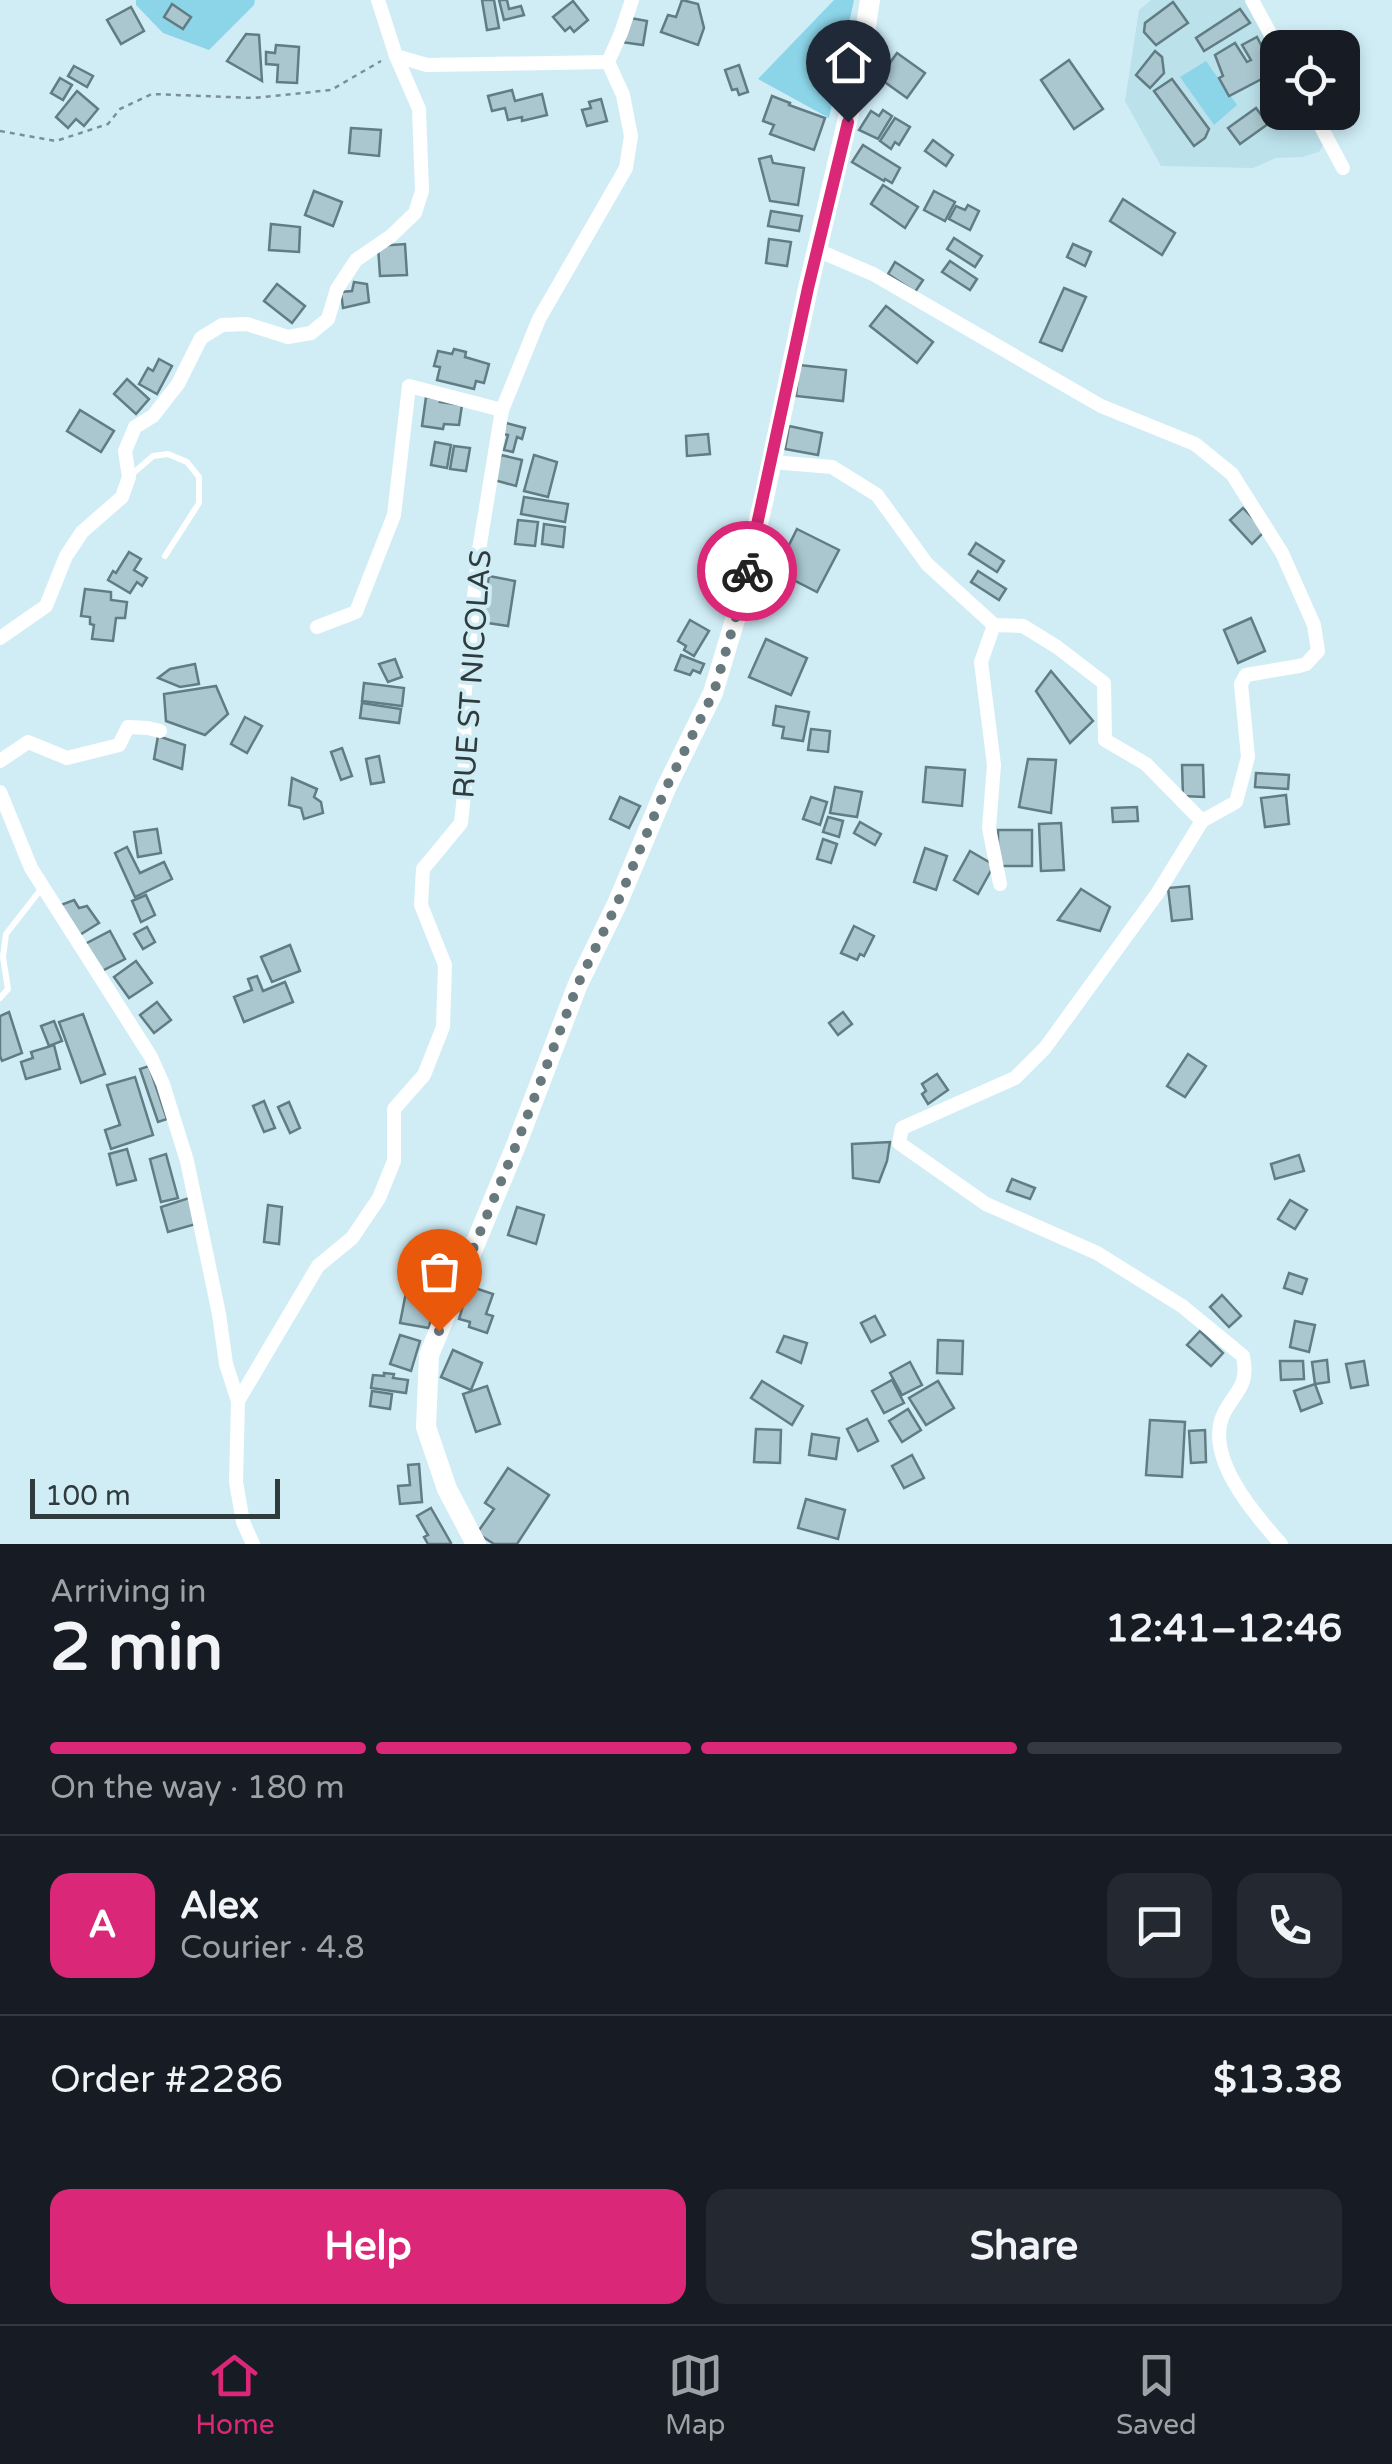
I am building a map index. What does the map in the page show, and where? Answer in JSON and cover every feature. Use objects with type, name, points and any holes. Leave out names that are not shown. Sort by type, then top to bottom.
[{"type":"main road","points":[[476,1544],[447,1490],[426,1427],[429,1356],[578,984],[714,692],[772,462],[859,71],[870,0]]},
{"type":"street","points":[[0,638],[46,606],[66,556],[82,532],[122,497],[128,478],[124,451],[135,427],[153,416],[178,384],[201,338],[222,325],[247,324],[288,337],[311,333],[328,319],[337,289],[356,260],[391,236],[415,212],[422,191],[419,109],[378,0]]},
{"type":"street","points":[[396,55],[426,65],[608,62],[632,0]]},
{"type":"street","points":[[1252,0],[1268,30]]},
{"type":"street","name":"RUE ST NICOLAS","points":[[253,1544],[243,1522],[236,1482],[238,1401],[318,1266],[352,1238],[379,1198],[394,1161],[394,1110],[424,1074],[443,1027],[445,965],[421,905],[422,869],[461,823],[465,786],[464,701],[478,556],[502,410],[539,319],[626,168],[631,136],[624,95],[608,62]]},
{"type":"street","points":[[1322,130],[1343,168]]},
{"type":"street","points":[[817,250],[873,274],[1102,406],[1196,444],[1232,474],[1282,553],[1314,626],[1318,651],[1306,664],[1246,676],[1241,684],[1248,757],[1236,802],[1202,820],[1157,894],[1045,1048],[1015,1078],[902,1128],[899,1143],[986,1204],[1097,1253],[1182,1306],[1243,1356],[1244,1382],[1223,1415],[1219,1434],[1222,1457],[1250,1509],[1281,1544]]},
{"type":"street","points":[[317,626],[356,612],[394,515],[409,386],[502,410]]},
{"type":"street","points":[[772,462],[832,466],[878,495],[927,564],[994,624],[1023,626],[1104,682],[1105,740],[1146,764],[1202,820]]},
{"type":"street","points":[[994,624],[981,662],[994,765],[989,828],[1000,884]]},
{"type":"street","points":[[0,762],[28,742],[67,758],[119,745],[128,728],[160,731]]},
{"type":"street","points":[[0,792],[31,868],[152,1057],[163,1084],[187,1161],[226,1364],[238,1401]]},
{"type":"lane","points":[[128,478],[153,456],[168,454],[187,462],[198,477],[199,503],[165,556]]},
{"type":"lane","points":[[0,998],[8,990],[3,957],[6,934],[42,887]]},
{"type":"path","points":[[0,131],[56,141],[108,124],[120,109],[152,94],[254,98],[331,90],[396,55]]},
{"type":"shaded area","points":[[136,0],[255,0],[209,50],[163,33],[136,5]]},
{"type":"shaded area","points":[[834,0],[854,0],[829,118],[758,79]]},
{"type":"shaded area","points":[[1151,0],[1260,0],[1276,30],[1260,30],[1260,130],[1330,130],[1319,152],[1276,158],[1253,168],[1161,166],[1125,101],[1139,10]]},
{"type":"shaded area","points":[[1206,61],[1237,105],[1214,125],[1180,77]]},
{"type":"building","points":[[482,0],[494,0],[499,28],[487,30]]},
{"type":"building","points":[[499,0],[507,0],[509,9],[521,6],[524,15],[504,20]]},
{"type":"building","points":[[682,0],[698,4],[704,28],[698,45],[661,32],[668,15],[676,17]]},
{"type":"building","points":[[573,1],[588,20],[574,32],[570,27],[565,31],[553,17]]},
{"type":"building","points":[[1173,2],[1188,23],[1156,45],[1144,32],[1145,23]]},
{"type":"building","points":[[172,4],[191,17],[183,29],[164,17]]},
{"type":"building","points":[[131,7],[144,31],[121,44],[107,20]]},
{"type":"building","points":[[1240,9],[1250,23],[1204,51],[1196,38]]},
{"type":"building","points":[[625,17],[647,21],[643,45],[621,42]]},
{"type":"building","points":[[246,34],[259,35],[262,81],[227,61]]},
{"type":"building","points":[[1257,37],[1260,80],[1229,96],[1219,78],[1223,76],[1215,55],[1235,43],[1247,62],[1251,60],[1242,45]]},
{"type":"building","points":[[276,45],[299,47],[297,83],[277,82],[278,65],[266,64],[266,52],[275,53]]},
{"type":"building","points":[[1155,51],[1162,57],[1164,73],[1150,88],[1136,75]]},
{"type":"building","points":[[897,53],[925,73],[907,98],[879,78]]},
{"type":"building","points":[[1069,60],[1103,109],[1074,129],[1041,80]]},
{"type":"building","points":[[739,65],[748,92],[739,95],[737,89],[732,90],[725,70]]},
{"type":"building","points":[[74,66],[93,76],[87,87],[68,76]]},
{"type":"building","points":[[60,78],[72,85],[63,100],[51,93]]},
{"type":"building","points":[[1172,79],[1209,129],[1194,146],[1154,91]]},
{"type":"building","points":[[512,90],[515,101],[542,94],[547,115],[508,120],[505,108],[492,111],[488,96]]},
{"type":"building","points":[[77,91],[98,109],[84,126],[76,119],[68,128],[56,117]]},
{"type":"building","points":[[772,96],[825,118],[814,150],[770,134],[774,125],[763,121]]},
{"type":"building","points":[[601,99],[607,121],[587,126],[582,110],[591,108],[589,102]]},
{"type":"building","points":[[1256,108],[1260,113],[1260,130],[1240,144],[1228,128]]},
{"type":"building","points":[[883,110],[892,116],[878,139],[859,130],[871,111],[879,116]]},
{"type":"building","points":[[895,118],[910,127],[899,145],[895,142],[891,149],[880,141]]},
{"type":"building","points":[[351,128],[381,130],[379,156],[349,153]]},
{"type":"building","points":[[933,140],[953,155],[946,166],[925,151]]},
{"type":"building","points":[[863,145],[900,168],[892,183],[852,162]]},
{"type":"building","points":[[771,156],[773,163],[804,168],[798,205],[770,201],[759,159]]},
{"type":"building","points":[[883,185],[918,207],[905,228],[871,204]]},
{"type":"building","points":[[314,191],[342,202],[333,226],[305,215]]},
{"type":"building","points":[[934,191],[955,202],[945,221],[924,210]]},
{"type":"building","points":[[1123,199],[1175,233],[1162,255],[1110,221]]},
{"type":"building","points":[[968,205],[979,211],[970,230],[949,219],[956,206],[965,210]]},
{"type":"building","points":[[771,211],[802,216],[799,231],[768,226]]},
{"type":"building","points":[[271,224],[300,227],[299,252],[269,250]]},
{"type":"building","points":[[954,238],[982,256],[975,267],[947,249]]},
{"type":"building","points":[[769,239],[791,242],[787,266],[766,263]]},
{"type":"building","points":[[405,244],[407,275],[380,276],[378,246]]},
{"type":"building","points":[[1073,244],[1091,252],[1085,266],[1067,257]]},
{"type":"building","points":[[950,261],[977,279],[970,290],[942,272]]},
{"type":"building","points":[[895,262],[923,280],[915,292],[888,274]]},
{"type":"building","points":[[354,282],[367,284],[369,302],[343,308],[341,292],[352,291]]},
{"type":"building","points":[[277,284],[305,306],[292,323],[264,301]]},
{"type":"building","points":[[1064,288],[1086,297],[1062,351],[1040,342]]},
{"type":"building","points":[[886,306],[933,342],[917,363],[870,326]]},
{"type":"building","points":[[454,349],[466,352],[465,357],[489,364],[484,383],[476,381],[474,389],[437,380],[440,367],[434,366],[438,351],[452,354]]},
{"type":"building","points":[[159,359],[172,366],[157,394],[139,384]]},
{"type":"building","points":[[799,365],[846,370],[843,401],[796,396]]},
{"type":"building","points":[[127,379],[149,399],[136,414],[114,394]]},
{"type":"building","points":[[426,397],[462,405],[459,425],[444,424],[443,429],[422,426]]},
{"type":"building","points":[[80,410],[114,431],[101,452],[67,431]]},
{"type":"building","points":[[506,423],[525,428],[522,439],[517,437],[513,452],[504,450]]},
{"type":"building","points":[[789,426],[822,433],[818,455],[785,449]]},
{"type":"building","points":[[708,434],[710,454],[687,456],[686,436]]},
{"type":"building","points":[[435,442],[451,445],[447,468],[431,465]]},
{"type":"building","points":[[454,446],[470,448],[466,471],[450,469]]},
{"type":"building","points":[[501,455],[522,460],[516,486],[494,480]]},
{"type":"building","points":[[534,455],[557,462],[548,497],[524,491]]},
{"type":"building","points":[[524,497],[568,504],[565,522],[521,514]]},
{"type":"building","points":[[1243,508],[1265,531],[1252,544],[1230,520]]},
{"type":"building","points":[[518,520],[538,522],[535,546],[515,544]]},
{"type":"building","points":[[544,524],[565,527],[563,547],[542,544]]},
{"type":"building","points":[[797,529],[839,550],[817,592],[776,571]]},
{"type":"building","points":[[976,543],[1004,561],[997,572],[969,554]]},
{"type":"building","points":[[129,552],[141,559],[134,570],[147,578],[142,586],[137,582],[130,593],[108,580]]},
{"type":"building","points":[[978,571],[1006,589],[999,600],[971,582]]},
{"type":"building","points":[[489,576],[515,581],[508,626],[481,622]]},
{"type":"building","points":[[85,589],[111,592],[111,600],[127,602],[125,618],[116,618],[113,641],[92,639],[94,625],[90,624],[90,617],[81,616]]},
{"type":"building","points":[[1251,618],[1265,651],[1238,663],[1224,630]]},
{"type":"building","points":[[690,620],[709,631],[694,656],[678,641]]},
{"type":"building","points":[[766,639],[807,658],[791,695],[749,677]]},
{"type":"building","points":[[681,655],[704,664],[700,673],[693,670],[690,675],[675,670]]},
{"type":"building","points":[[395,659],[402,677],[388,682],[379,664]]},
{"type":"building","points":[[195,664],[199,684],[180,687],[158,678],[170,669]]},
{"type":"building","points":[[1051,671],[1093,721],[1070,743],[1036,691]]},
{"type":"building","points":[[364,683],[404,688],[402,706],[362,701]]},
{"type":"building","points":[[216,686],[228,714],[205,735],[166,721],[164,694]]},
{"type":"building","points":[[362,703],[401,709],[399,723],[360,718]]},
{"type":"building","points":[[776,706],[809,712],[803,741],[782,738],[784,727],[773,725]]},
{"type":"building","points":[[245,717],[262,726],[247,753],[231,744]]},
{"type":"building","points":[[811,729],[830,731],[828,752],[808,750]]},
{"type":"building","points":[[158,736],[185,745],[182,769],[154,759]]},
{"type":"building","points":[[342,748],[352,776],[341,780],[331,752]]},
{"type":"building","points":[[379,756],[384,782],[371,784],[366,759]]},
{"type":"building","points":[[1028,759],[1056,760],[1051,813],[1019,807]]},
{"type":"building","points":[[1182,765],[1203,765],[1204,797],[1183,796]]},
{"type":"building","points":[[926,767],[965,770],[962,806],[923,802]]},
{"type":"building","points":[[1256,773],[1289,775],[1288,789],[1255,787]]},
{"type":"building","points":[[292,778],[317,789],[314,797],[321,802],[323,813],[304,819],[301,808],[289,805]]},
{"type":"building","points":[[835,787],[862,792],[857,817],[830,813]]},
{"type":"building","points":[[1286,795],[1289,824],[1265,827],[1261,798]]},
{"type":"building","points":[[620,797],[640,806],[629,828],[610,819]]},
{"type":"building","points":[[811,797],[827,802],[820,825],[803,819]]},
{"type":"building","points":[[1137,807],[1138,821],[1113,822],[1112,808]]},
{"type":"building","points":[[828,817],[843,821],[839,837],[823,832]]},
{"type":"building","points":[[860,822],[881,834],[875,845],[854,833]]},
{"type":"building","points":[[1061,823],[1064,870],[1041,871],[1039,824]]},
{"type":"building","points":[[157,829],[161,853],[138,857],[134,832]]},
{"type":"building","points":[[998,830],[1032,830],[1032,866],[998,866]]},
{"type":"building","points":[[823,839],[837,844],[831,863],[817,859]]},
{"type":"building","points":[[127,847],[140,873],[164,862],[172,879],[135,897],[115,853]]},
{"type":"building","points":[[925,848],[947,856],[936,890],[914,882]]},
{"type":"building","points":[[970,851],[994,865],[978,894],[954,880]]},
{"type":"building","points":[[1189,886],[1192,919],[1172,921],[1168,888]]},
{"type":"building","points":[[1081,889],[1110,907],[1100,931],[1058,920]]},
{"type":"building","points":[[146,895],[155,915],[141,922],[132,901]]},
{"type":"building","points":[[74,900],[79,908],[87,906],[99,923],[78,936],[58,906]]},
{"type":"building","points":[[854,926],[874,936],[864,956],[860,954],[857,960],[841,953]]},
{"type":"building","points":[[147,927],[155,942],[143,949],[134,934]]},
{"type":"building","points":[[110,931],[125,959],[100,972],[85,944]]},
{"type":"building","points":[[290,945],[300,971],[272,982],[261,957]]},
{"type":"building","points":[[136,961],[152,983],[129,998],[114,977]]},
{"type":"building","points":[[257,976],[263,991],[285,982],[293,1002],[244,1022],[234,997],[252,990],[248,979]]},
{"type":"building","points":[[157,1002],[171,1020],[154,1033],[140,1015]]},
{"type":"building","points":[[9,1012],[22,1053],[2,1061],[0,1016]]},
{"type":"building","points":[[843,1012],[852,1024],[838,1035],[829,1023]]},
{"type":"building","points":[[83,1014],[105,1074],[81,1083],[59,1022]]},
{"type":"building","points":[[54,1021],[62,1041],[49,1046],[41,1026]]},
{"type":"building","points":[[54,1045],[60,1069],[26,1079],[21,1062],[33,1058],[31,1052]]},
{"type":"building","points":[[1188,1054],[1206,1066],[1185,1097],[1167,1086]]},
{"type":"building","points":[[149,1066],[167,1119],[158,1122],[140,1069]]},
{"type":"building","points":[[937,1074],[948,1090],[928,1104],[922,1084]]},
{"type":"building","points":[[135,1077],[153,1135],[111,1149],[105,1130],[120,1125],[107,1085]]},
{"type":"building","points":[[264,1101],[275,1128],[264,1132],[253,1106]]},
{"type":"building","points":[[289,1102],[300,1128],[290,1133],[278,1107]]},
{"type":"building","points":[[890,1142],[879,1182],[853,1178],[852,1144]]},
{"type":"building","points":[[127,1149],[136,1180],[117,1185],[109,1154]]},
{"type":"building","points":[[166,1154],[178,1198],[161,1202],[150,1159]]},
{"type":"building","points":[[1299,1155],[1304,1171],[1275,1179],[1271,1164]]},
{"type":"building","points":[[1012,1179],[1035,1188],[1030,1199],[1007,1191]]},
{"type":"building","points":[[189,1198],[196,1224],[168,1232],[161,1207]]},
{"type":"building","points":[[1290,1200],[1307,1210],[1295,1229],[1278,1219]]},
{"type":"building","points":[[268,1205],[282,1207],[279,1244],[264,1242]]},
{"type":"building","points":[[517,1207],[544,1215],[536,1244],[508,1235]]},
{"type":"building","points":[[410,1272],[438,1277],[429,1328],[400,1323]]},
{"type":"building","points":[[1289,1273],[1307,1279],[1302,1294],[1284,1288]]},
{"type":"building","points":[[469,1286],[493,1294],[486,1314],[493,1316],[487,1333],[459,1319]]},
{"type":"building","points":[[1222,1295],[1241,1316],[1229,1327],[1210,1307]]},
{"type":"building","points":[[875,1316],[885,1335],[871,1342],[861,1323]]},
{"type":"building","points":[[1295,1321],[1315,1325],[1309,1352],[1290,1347]]},
{"type":"building","points":[[1200,1331],[1223,1353],[1211,1366],[1187,1345]]},
{"type":"building","points":[[400,1335],[420,1341],[411,1371],[390,1364]]},
{"type":"building","points":[[784,1336],[807,1343],[801,1363],[777,1352]]},
{"type":"building","points":[[938,1340],[963,1341],[962,1374],[937,1373]]},
{"type":"building","points":[[453,1350],[482,1363],[471,1390],[441,1377]]},
{"type":"building","points":[[1327,1360],[1329,1382],[1315,1384],[1312,1362]]},
{"type":"building","points":[[1280,1361],[1303,1361],[1304,1379],[1281,1380]]},
{"type":"building","points":[[1364,1361],[1368,1385],[1351,1388],[1346,1364]]},
{"type":"building","points":[[910,1362],[922,1385],[902,1395],[890,1373]]},
{"type":"building","points":[[384,1373],[408,1380],[406,1393],[371,1388],[373,1375]]},
{"type":"building","points":[[892,1380],[904,1403],[884,1413],[872,1391]]},
{"type":"building","points":[[762,1381],[803,1406],[792,1425],[751,1398]]},
{"type":"building","points":[[938,1381],[954,1408],[926,1425],[909,1398]]},
{"type":"building","points":[[1315,1384],[1322,1403],[1301,1411],[1294,1391]]},
{"type":"building","points":[[487,1386],[500,1424],[476,1432],[463,1394]]},
{"type":"building","points":[[372,1391],[392,1394],[390,1409],[370,1406]]},
{"type":"building","points":[[908,1409],[921,1430],[902,1442],[889,1421]]},
{"type":"building","points":[[867,1419],[878,1441],[858,1451],[847,1429]]},
{"type":"building","points":[[1150,1420],[1185,1422],[1182,1477],[1146,1475]]},
{"type":"building","points":[[756,1429],[781,1430],[780,1463],[754,1462]]},
{"type":"building","points":[[1205,1430],[1206,1462],[1191,1463],[1189,1431]]},
{"type":"building","points":[[812,1434],[839,1438],[836,1459],[809,1455]]},
{"type":"building","points":[[912,1455],[924,1478],[904,1488],[892,1466]]},
{"type":"building","points":[[419,1464],[422,1502],[400,1504],[398,1486],[410,1485],[408,1465]]},
{"type":"building","points":[[508,1468],[549,1495],[517,1544],[494,1544],[477,1533],[494,1509],[485,1503]]},
{"type":"building","points":[[806,1499],[845,1510],[838,1539],[798,1528]]},
{"type":"building","points":[[431,1508],[450,1544],[428,1544],[424,1537],[428,1535],[417,1516]]},
{"type":"way so far","points":[[439,1331],[578,984],[714,692],[747,571]]},
{"type":"route","points":[[747,571],[848,122]]}]
